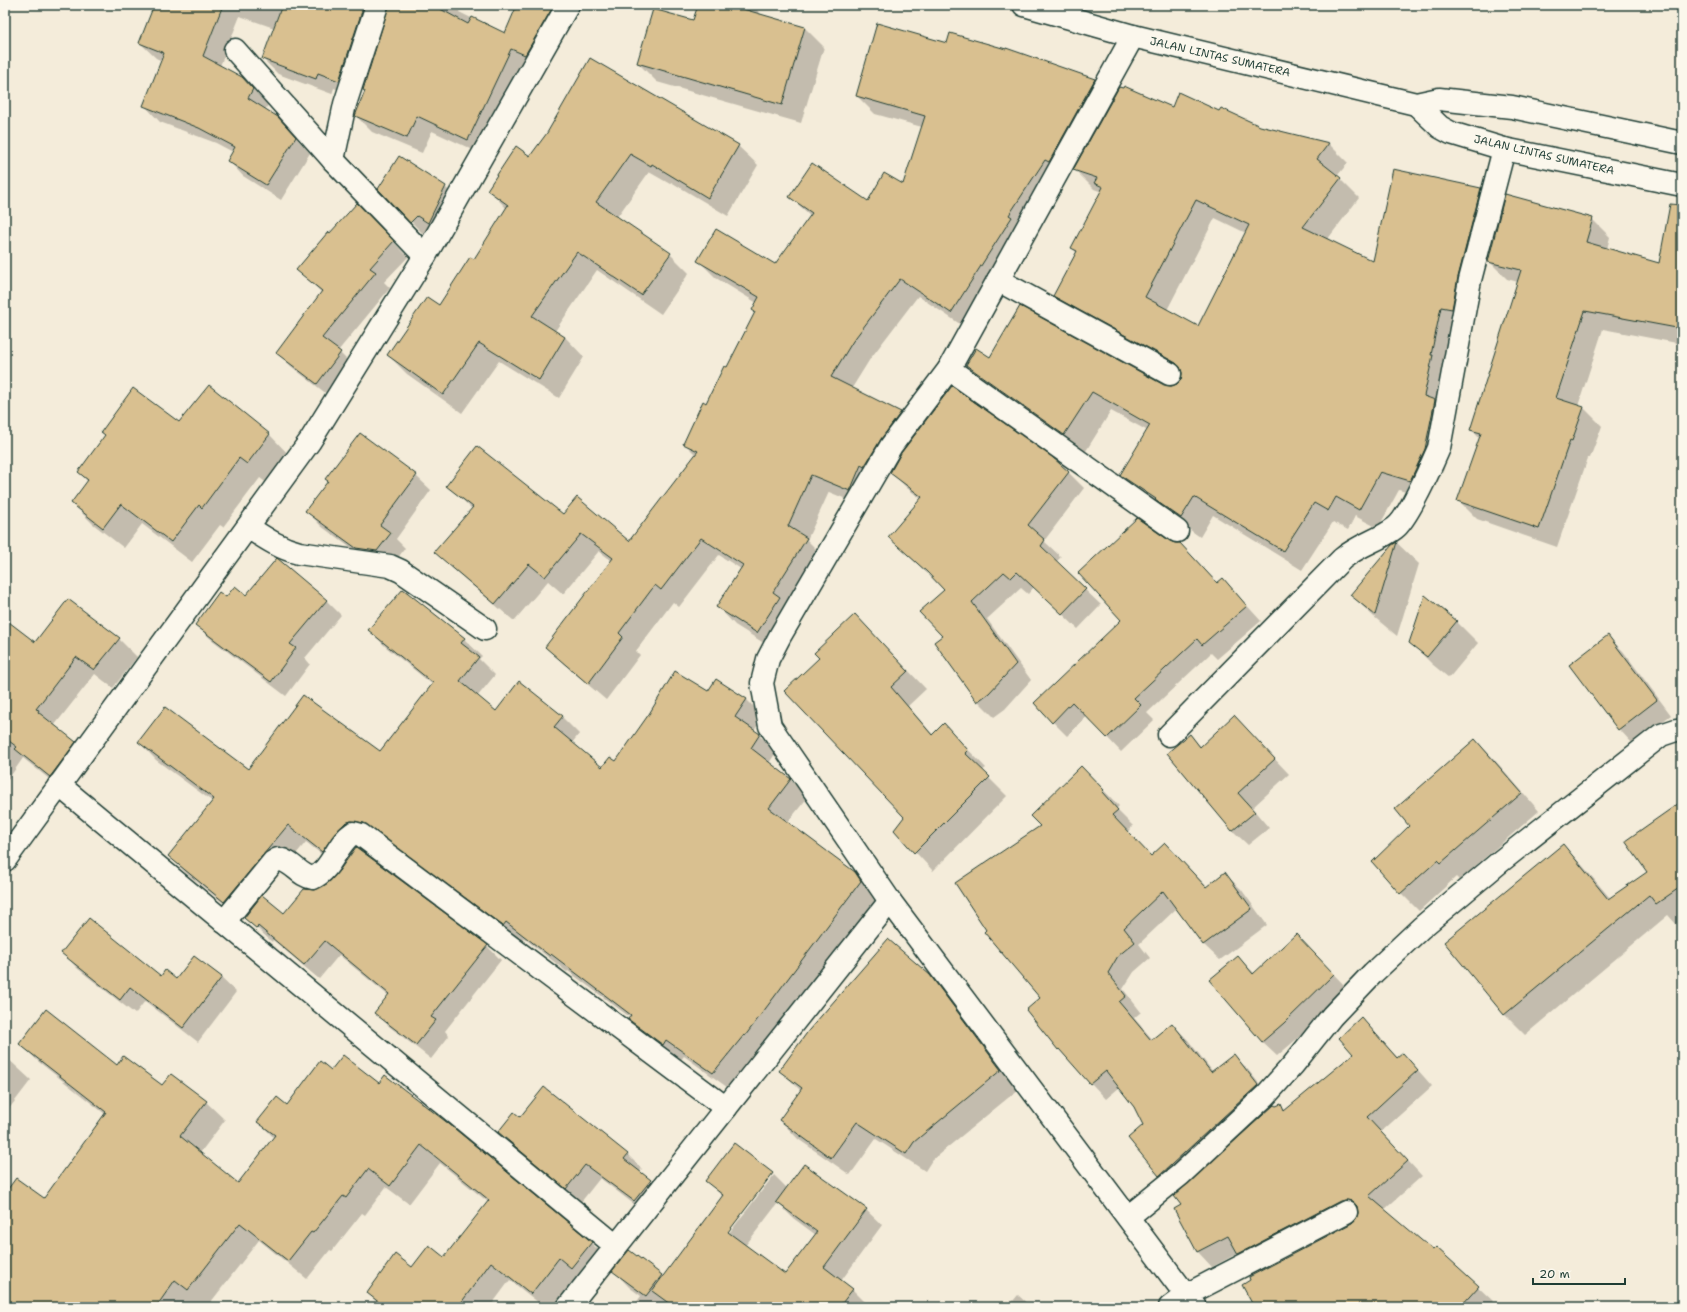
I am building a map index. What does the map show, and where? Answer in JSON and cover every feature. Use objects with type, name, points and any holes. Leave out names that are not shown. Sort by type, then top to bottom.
[{"type":"main road","points":[[333,160],[345,104],[377,5]]},
{"type":"main road","points":[[5,860],[248,527],[332,408],[425,256],[568,5]]},
{"type":"main road","name":"JALAN LINTAS SUMATERA","points":[[1024,5],[1133,36],[1416,104],[1439,99],[1512,107],[1682,143]]},
{"type":"main road","points":[[1133,36],[949,369],[891,446],[780,636],[768,659],[762,682],[770,726],[890,901],[1128,1217],[1184,1303],[1346,1212]]},
{"type":"main road","points":[[235,50],[333,160],[425,256]]},
{"type":"main road","name":"JALAN LINTAS SUMATERA","points":[[1416,104],[1440,127],[1451,133],[1504,149],[1682,185]]},
{"type":"main road","points":[[1169,735],[1342,559],[1362,544],[1397,527],[1404,518],[1431,467],[1438,448],[1470,280],[1504,149]]},
{"type":"main road","points":[[998,280],[1170,374]]},
{"type":"main road","points":[[949,369],[1176,531]]},
{"type":"main road","points":[[248,527],[286,550],[390,566],[401,571],[485,629]]},
{"type":"main road","points":[[1128,1217],[1180,1175],[1266,1095],[1293,1065],[1332,1016],[1373,973],[1421,928],[1501,861],[1661,735],[1676,730],[1682,730]]},
{"type":"main road","points":[[59,785],[616,1246]]},
{"type":"main road","points":[[224,922],[278,859],[287,860],[308,877],[313,878],[318,876],[323,871],[345,838],[353,833],[361,835],[726,1108]]},
{"type":"main road","points":[[568,1307],[890,901]]},
{"type":"building","points":[[154,5],[223,5],[203,56],[242,77],[253,89],[248,98],[278,117],[296,137],[266,185],[227,161],[235,147],[199,128],[143,106],[164,53],[139,43]]},
{"type":"building","points":[[282,5],[364,5],[339,81],[318,73],[316,79],[262,59]]},
{"type":"building","points":[[389,5],[433,5],[468,24],[472,17],[505,33],[517,5],[554,5],[525,55],[511,49],[468,140],[417,116],[407,138],[355,116],[365,91],[363,90]]},
{"type":"building","points":[[698,5],[744,5],[743,9],[805,27],[782,105],[637,63],[653,9],[693,20]]},
{"type":"building","points":[[877,23],[947,43],[950,33],[1006,48],[1095,79],[1049,162],[1045,160],[1009,215],[1012,217],[951,313],[900,279],[853,341],[831,377],[901,412],[881,439],[864,467],[861,465],[850,491],[811,475],[788,526],[807,538],[773,592],[780,597],[757,633],[716,607],[743,565],[701,538],[661,590],[655,585],[619,633],[623,637],[588,684],[545,647],[613,558],[581,534],[545,577],[529,564],[495,604],[434,552],[473,507],[446,486],[477,446],[563,514],[577,497],[629,541],[698,451],[683,444],[703,401],[706,403],[724,366],[727,367],[755,312],[752,310],[759,297],[697,261],[716,229],[775,264],[812,213],[789,197],[812,163],[868,201],[884,173],[903,184],[925,116],[856,96]]},
{"type":"building","points":[[590,58],[739,145],[708,198],[652,164],[651,166],[630,154],[596,202],[671,253],[641,295],[577,252],[532,316],[565,337],[539,380],[479,343],[443,395],[387,355],[427,297],[439,305],[470,257],[474,259],[508,205],[487,190],[516,146],[530,156],[547,133]]},
{"type":"building","points":[[1124,86],[1172,107],[1178,92],[1219,111],[1221,108],[1260,126],[1329,143],[1317,159],[1341,178],[1303,227],[1373,261],[1393,169],[1481,188],[1458,277],[1452,309],[1441,307],[1424,396],[1435,400],[1425,449],[1410,481],[1380,472],[1359,510],[1336,497],[1328,511],[1314,503],[1283,551],[1194,497],[1181,518],[1120,475],[1150,425],[1092,392],[1064,435],[966,365],[976,348],[990,357],[1020,306],[1164,385],[1171,386],[1177,384],[1181,380],[1182,373],[1180,367],[1176,363],[1053,296],[1077,251],[1071,248],[1103,187],[1094,183],[1097,178],[1073,170],[1119,87],[1123,88]],"holes":[[[1196,200],[1249,225],[1198,326],[1145,297]]]},
{"type":"building","points":[[399,156],[446,186],[428,223],[417,216],[410,223],[378,189]]},
{"type":"building","points":[[1505,194],[1593,218],[1586,242],[1659,263],[1670,204],[1682,205],[1682,329],[1585,311],[1556,398],[1584,407],[1572,441],[1570,440],[1539,529],[1457,501],[1481,433],[1470,430],[1521,270],[1488,262]]},
{"type":"building","points":[[357,203],[394,241],[370,268],[376,272],[322,338],[341,352],[317,384],[276,353],[322,291],[296,270],[328,232],[329,234]]},
{"type":"building","points":[[209,385],[270,434],[247,464],[239,458],[202,508],[199,505],[171,542],[121,504],[103,528],[71,503],[88,480],[78,472],[105,435],[101,432],[133,388],[179,422]]},
{"type":"building","points":[[952,386],[1051,456],[1069,472],[1028,525],[1045,540],[1041,546],[1086,589],[1062,614],[1017,572],[1011,578],[1004,572],[972,602],[1016,664],[989,693],[977,702],[934,642],[942,636],[919,612],[944,590],[927,572],[888,537],[922,497],[890,473],[901,453]]},
{"type":"building","points":[[360,433],[417,475],[380,525],[391,533],[377,551],[356,548],[305,511],[328,481],[325,479]]},
{"type":"building","points":[[1137,518],[1170,541],[1180,543],[1217,583],[1223,578],[1247,606],[1202,645],[1197,639],[1134,698],[1141,705],[1107,738],[1072,702],[1052,723],[1034,703],[1121,620],[1078,573]]},
{"type":"building","points":[[1397,542],[1375,615],[1350,595],[1392,545]]},
{"type":"building","points":[[277,558],[327,600],[290,644],[296,648],[271,682],[195,625],[219,592],[226,597],[235,586],[246,595]]},
{"type":"building","points":[[403,589],[465,638],[461,643],[479,657],[460,681],[496,711],[519,681],[563,716],[554,727],[602,767],[610,757],[616,761],[649,714],[675,671],[708,691],[716,679],[747,699],[735,717],[760,734],[751,748],[791,779],[769,808],[855,872],[861,881],[745,1036],[744,1035],[713,1073],[666,1040],[663,1045],[628,1019],[631,1015],[551,954],[550,956],[506,922],[503,926],[364,823],[351,821],[345,823],[333,836],[322,852],[288,825],[224,902],[168,856],[214,799],[138,742],[165,707],[248,769],[303,695],[380,751],[433,683],[368,630]]},
{"type":"building","points":[[1425,595],[1457,621],[1427,657],[1409,643]]},
{"type":"building","points":[[68,599],[120,638],[94,670],[76,657],[36,709],[76,742],[50,777],[15,749],[17,747],[5,738],[5,619],[35,642]]},
{"type":"building","points":[[855,614],[908,671],[891,687],[932,735],[944,723],[968,750],[965,753],[990,777],[914,853],[894,830],[904,817],[784,691],[819,658],[814,653]]},
{"type":"building","points":[[1608,635],[1657,700],[1618,730],[1569,665]]},
{"type":"building","points":[[1234,715],[1275,759],[1238,793],[1255,812],[1232,831],[1167,753],[1190,734],[1200,747]]},
{"type":"building","points":[[1475,739],[1522,793],[1441,863],[1438,860],[1400,894],[1372,862],[1409,826],[1395,809]]},
{"type":"building","points":[[1081,766],[1104,790],[1102,792],[1118,810],[1112,815],[1151,856],[1165,843],[1206,887],[1225,872],[1252,909],[1203,945],[1163,891],[1124,928],[1135,942],[1118,956],[1108,973],[1126,996],[1119,1002],[1151,1040],[1172,1023],[1211,1072],[1234,1054],[1258,1085],[1159,1176],[1128,1138],[1143,1125],[1134,1107],[1106,1071],[1090,1084],[1059,1049],[1058,1050],[1026,1010],[1040,998],[984,932],[986,930],[955,883],[1040,826],[1030,816]]},
{"type":"building","points":[[1682,801],[1682,886],[1656,904],[1649,895],[1504,1015],[1444,942],[1563,844],[1608,899],[1647,872],[1625,841]]},
{"type":"building","points":[[356,847],[488,945],[431,1017],[436,1020],[416,1045],[374,1013],[389,994],[325,941],[304,965],[258,926],[257,929],[244,918],[262,895],[284,913],[304,889],[315,890],[328,883],[339,871]]},
{"type":"building","points":[[89,918],[161,976],[165,970],[176,979],[194,956],[222,977],[183,1028],[130,987],[120,1000],[61,953]]},
{"type":"building","points":[[1296,934],[1334,974],[1284,1023],[1262,1042],[1209,980],[1238,956],[1253,974]]},
{"type":"building","points":[[888,939],[930,975],[1001,1070],[914,1142],[906,1154],[857,1122],[831,1158],[779,1120],[802,1088],[779,1071],[809,1030]]},
{"type":"building","points":[[46,1009],[117,1065],[123,1056],[162,1085],[171,1074],[207,1101],[180,1136],[238,1183],[275,1135],[257,1122],[277,1097],[287,1105],[320,1061],[331,1070],[343,1055],[379,1083],[385,1075],[449,1124],[592,1242],[571,1268],[559,1258],[531,1294],[491,1262],[458,1307],[385,1307],[367,1293],[395,1254],[412,1267],[429,1245],[444,1257],[489,1200],[421,1145],[390,1186],[368,1169],[346,1198],[343,1196],[288,1261],[240,1223],[188,1290],[175,1280],[156,1307],[5,1307],[5,1193],[16,1178],[44,1198],[106,1112],[19,1044]]},
{"type":"building","points":[[1361,1017],[1397,1058],[1403,1053],[1418,1070],[1367,1117],[1408,1161],[1369,1196],[1433,1250],[1436,1247],[1479,1286],[1460,1307],[1254,1307],[1242,1285],[1250,1280],[1249,1277],[1352,1223],[1356,1219],[1358,1213],[1357,1206],[1352,1201],[1340,1201],[1238,1254],[1228,1236],[1197,1252],[1174,1209],[1181,1205],[1174,1196],[1274,1105],[1276,1106],[1281,1104],[1284,1111],[1353,1054],[1339,1038]]},
{"type":"building","points":[[544,1087],[628,1154],[624,1159],[651,1180],[634,1201],[585,1165],[566,1189],[498,1132],[514,1112],[520,1117]]},
{"type":"building","points":[[734,1143],[773,1173],[728,1232],[785,1274],[817,1232],[776,1202],[804,1164],[867,1209],[824,1267],[853,1289],[839,1307],[674,1307],[652,1291],[723,1195],[705,1181]]},
{"type":"building","points":[[629,1250],[662,1275],[646,1296],[612,1271]]}]
